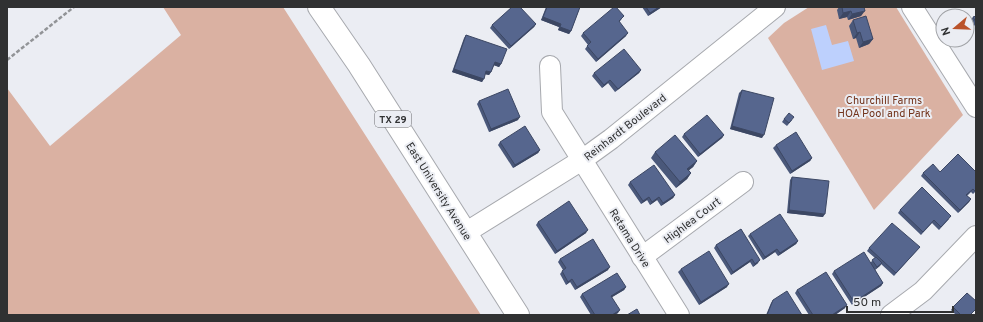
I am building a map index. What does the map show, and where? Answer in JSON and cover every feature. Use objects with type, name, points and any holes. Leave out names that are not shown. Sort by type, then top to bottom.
[{"type":"main road","name":"East University Avenue","points":[[319,7],[359,65],[518,315]]},
{"type":"street","name":"Reinhardt Boulevard","points":[[465,233],[582,160],[611,139],[775,7]]},
{"type":"street","points":[[912,7],[976,107]]},
{"type":"street","name":"Retama Drive","points":[[550,66],[552,112],[679,315]]},
{"type":"street","name":"Highlea Court","points":[[642,257],[743,182]]},
{"type":"street","points":[[891,315],[923,290],[976,236]]},
{"type":"path","points":[[7,60],[74,7]]},
{"type":"green space","points":[[163,7],[283,7],[481,315],[7,315],[7,88],[50,146],[181,35]]},
{"type":"green space","name":"Churchill Farms HOA Pool and Park","points":[[809,7],[896,7],[963,115],[874,210],[768,38],[784,23]]},
{"type":"water","points":[[826,25],[832,45],[848,41],[854,61],[822,70],[811,29]]},
{"type":"building","points":[[512,7],[520,7],[536,24],[511,46],[492,25]]},
{"type":"building","points":[[547,7],[580,7],[571,31],[560,27],[561,24],[543,17]]},
{"type":"building","points":[[614,7],[616,7],[624,16],[619,21],[628,33],[598,59],[587,46],[591,42],[583,33]]},
{"type":"building","points":[[646,7],[659,7],[650,13]]},
{"type":"building","points":[[842,7],[864,7],[865,11],[852,14],[851,11],[843,13]]},
{"type":"building","points":[[866,16],[873,39],[863,42],[860,32],[857,33],[853,20]]},
{"type":"building","points":[[466,35],[507,49],[501,64],[495,62],[491,72],[486,71],[484,79],[454,69]]},
{"type":"building","points":[[624,49],[641,70],[618,89],[610,80],[604,85],[594,73]]},
{"type":"building","points":[[508,89],[520,117],[491,129],[479,101]]},
{"type":"building","points":[[742,90],[774,98],[764,135],[732,126]]},
{"type":"building","points":[[789,113],[794,117],[789,123],[784,119]]},
{"type":"building","points":[[707,115],[724,135],[700,154],[684,134]]},
{"type":"building","points":[[525,126],[540,150],[515,165],[500,142]]},
{"type":"building","points":[[796,132],[812,158],[792,171],[776,145]]},
{"type":"building","points":[[675,135],[697,161],[687,169],[691,173],[680,182],[655,152]]},
{"type":"building","points":[[958,154],[976,172],[976,190],[975,191],[973,189],[966,195],[971,199],[960,210],[923,173],[933,164],[940,172]]},
{"type":"building","points":[[654,165],[675,195],[663,203],[659,197],[652,202],[649,197],[643,201],[630,182]]},
{"type":"building","points":[[792,177],[829,181],[825,214],[789,210]]},
{"type":"building","points":[[922,187],[951,216],[941,227],[934,220],[923,232],[900,210]]},
{"type":"building","points":[[569,201],[588,230],[557,251],[538,222]]},
{"type":"building","points":[[780,214],[798,241],[780,253],[777,249],[765,257],[750,234]]},
{"type":"building","points":[[892,223],[920,247],[896,273],[869,248]]},
{"type":"building","points":[[741,229],[760,260],[755,264],[752,259],[733,272],[716,245]]},
{"type":"building","points":[[593,239],[610,267],[577,287],[572,279],[568,282],[562,271],[566,268],[560,259]]},
{"type":"building","points":[[709,251],[729,284],[701,302],[681,269]]},
{"type":"building","points":[[864,252],[883,283],[854,302],[834,271]]},
{"type":"building","points":[[876,257],[882,263],[877,267],[872,260]]},
{"type":"building","points":[[826,272],[847,305],[832,315],[813,315],[797,290]]},
{"type":"building","points":[[617,273],[626,287],[611,296],[620,310],[612,315],[595,315],[582,294]]},
{"type":"building","points":[[787,291],[802,315],[767,315],[773,300]]},
{"type":"building","points":[[967,293],[976,301],[976,309],[970,315],[961,315],[953,307]]},
{"type":"building","points":[[637,309],[640,315],[627,315]]}]
